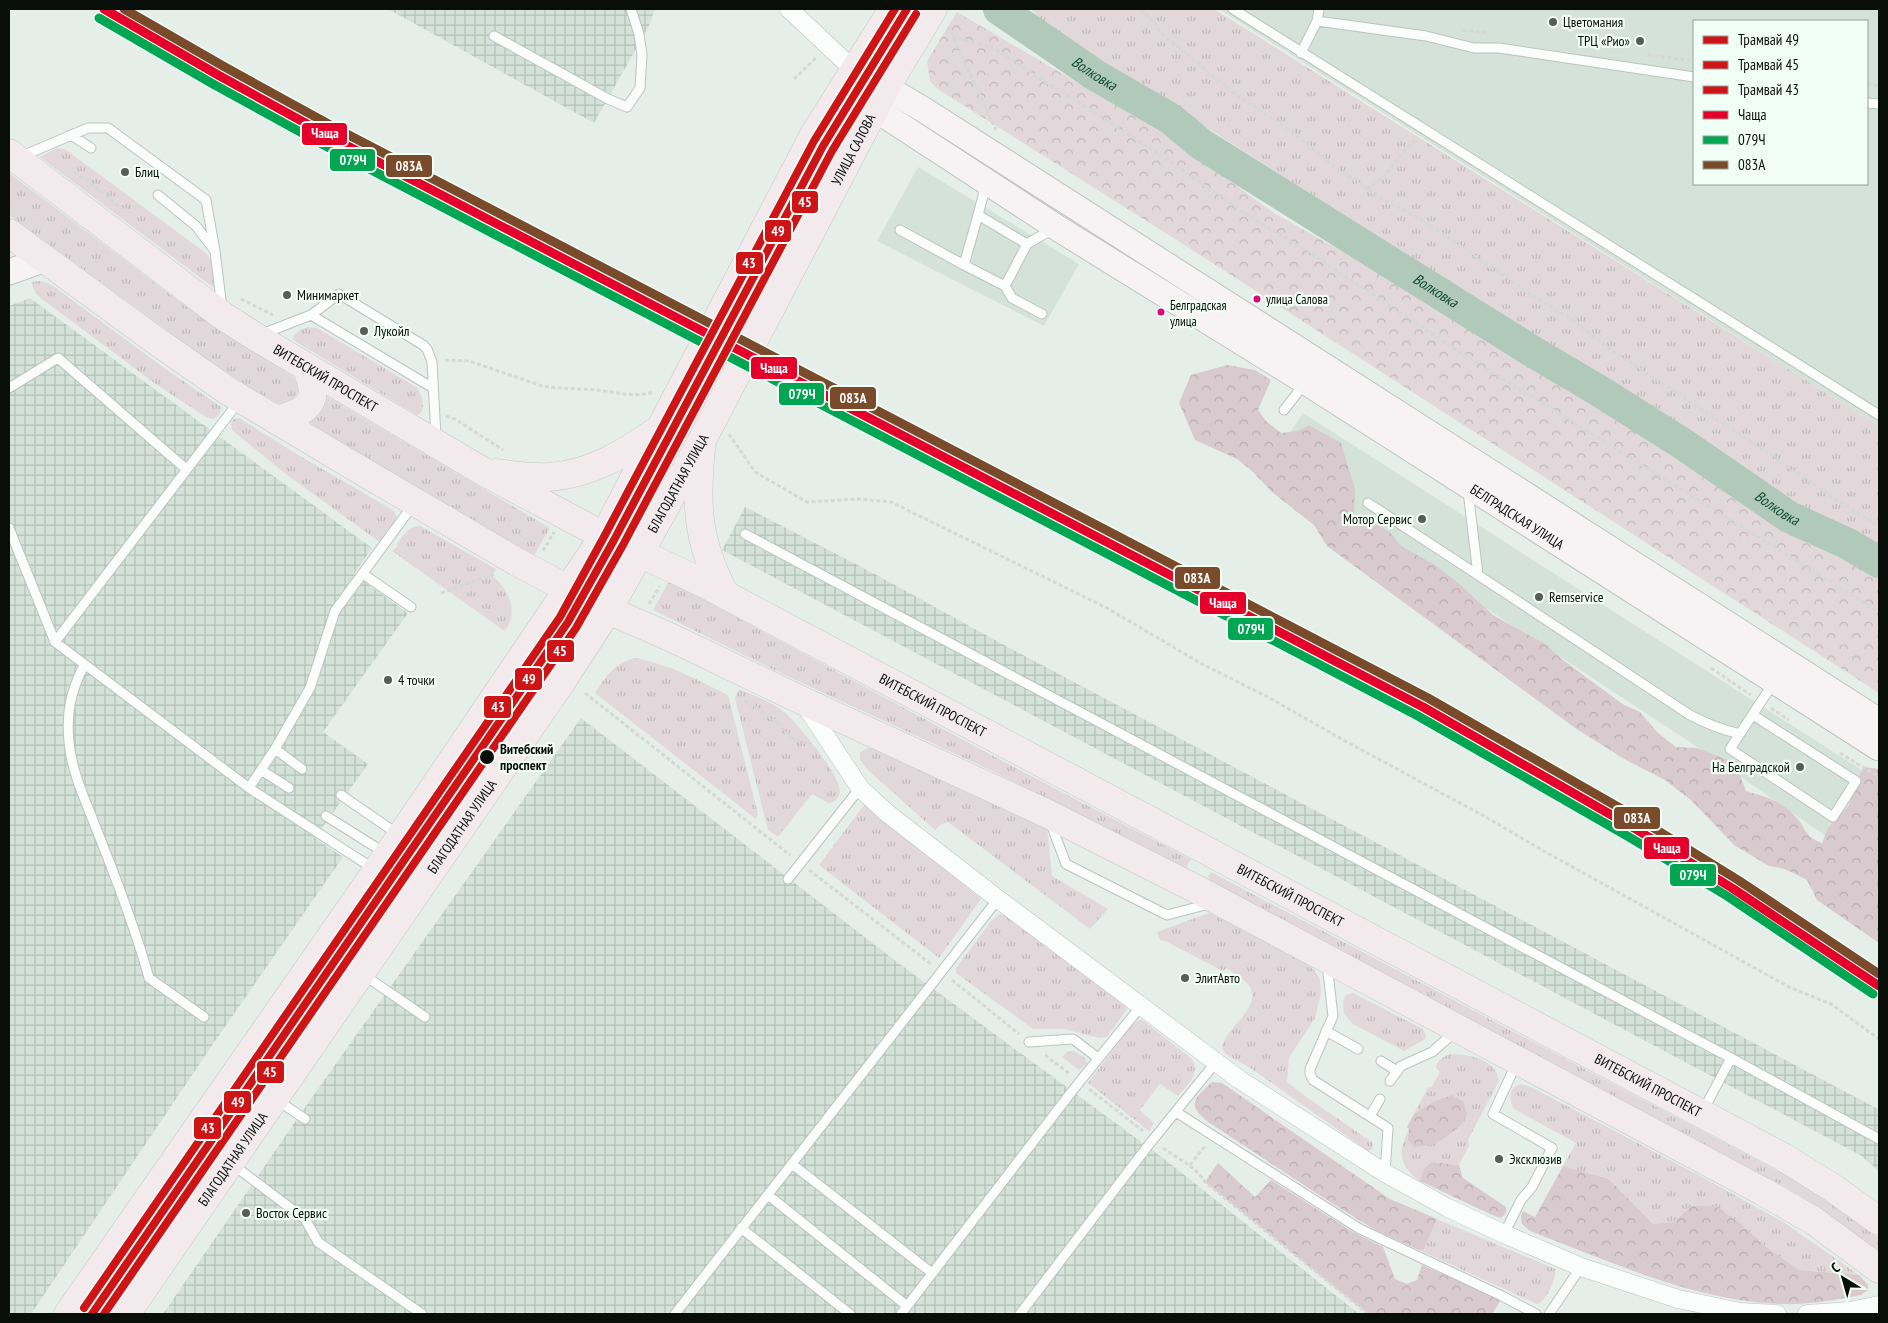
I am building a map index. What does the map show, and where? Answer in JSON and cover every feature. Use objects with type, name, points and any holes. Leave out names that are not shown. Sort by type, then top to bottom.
[{"type":"main road","points":[[68,1314],[388,854],[604,536],[816,133],[893,9]]},
{"type":"main road","name":"УЛИЦА САЛОВА","points":[[780,292],[881,98],[938,14]]},
{"type":"main road","name":"ВИТЕБСКИЙ ПРОСПЕКТ","points":[[12,156],[223,316],[484,472],[604,536],[725,595],[1784,1156],[1879,1221]]},
{"type":"main road","points":[[9,233],[154,340],[241,399],[517,562],[608,610],[672,638],[1048,814],[1208,896],[1762,1190],[1814,1222],[1879,1269]]},
{"type":"main road","name":"БЛАГОДАТНАЯ УЛИЦА","points":[[128,1314],[562,681],[608,610],[701,442],[780,292]]},
{"type":"main road","points":[[276,420],[296,415],[307,406],[313,396],[313,382],[306,367]]},
{"type":"main road","points":[[484,472],[548,477],[587,470],[624,452],[661,427]]},
{"type":"main road","points":[[701,442],[699,494],[702,532],[712,566],[725,595]]},
{"type":"main road","points":[[1208,896],[1196,880],[1199,868],[1204,862],[1215,855]]},
{"type":"street","points":[[789,9],[854,70]]},
{"type":"street","name":"БЕЛГРАДСКАЯ УЛИЦА","points":[[854,70],[881,98],[984,179],[1059,229],[1306,382],[1879,748]]},
{"type":"street","name":"БЕЛГРАДСКАЯ УЛИЦА","points":[[881,98],[1386,405],[1879,721]]},
{"type":"street","points":[[9,272],[45,259]]},
{"type":"street","points":[[801,700],[860,788],[887,813],[998,899],[1240,1080],[1385,1174],[1448,1208],[1580,1267],[1678,1299],[1740,1312],[1777,1314]]},
{"type":"street","points":[[1807,1314],[1850,1313],[1879,1305]]},
{"type":"lane","points":[[494,36],[608,100],[627,107],[640,88],[642,55],[631,9]]},
{"type":"lane","points":[[1233,9],[1879,415]]},
{"type":"lane","points":[[1301,53],[1317,21],[1319,9]]},
{"type":"lane","points":[[1317,21],[1426,36],[1474,48],[1499,48],[1693,77]]},
{"type":"lane","points":[[12,156],[88,128],[108,128],[206,200],[215,251],[223,316]]},
{"type":"lane","points":[[71,134],[91,148]]},
{"type":"lane","points":[[964,265],[984,196],[984,179]]},
{"type":"lane","points":[[158,195],[196,226],[215,251]]},
{"type":"lane","points":[[978,215],[1027,244]]},
{"type":"lane","points":[[1005,286],[1027,244],[1044,234],[1059,229]]},
{"type":"lane","points":[[900,230],[1005,286],[1012,298],[1042,314]]},
{"type":"lane","points":[[256,337],[311,315],[339,294],[428,349],[432,362],[432,388],[437,445]]},
{"type":"lane","points":[[311,315],[432,388]]},
{"type":"lane","points":[[9,388],[58,358],[186,469]]},
{"type":"lane","points":[[1284,410],[1306,382]]},
{"type":"lane","points":[[55,642],[241,399]]},
{"type":"lane","points":[[1468,486],[1478,575]]},
{"type":"lane","points":[[249,788],[275,749],[310,688],[335,611],[414,502]]},
{"type":"lane","points":[[1368,503],[1690,715],[1710,725],[1740,734]]},
{"type":"lane","points":[[9,528],[55,642],[249,788],[388,854]]},
{"type":"lane","points":[[745,534],[1731,1058],[1879,1139]]},
{"type":"lane","points":[[363,574],[411,607]]},
{"type":"lane","points":[[84,665],[74,687],[68,710],[69,743],[78,781],[138,936],[149,978],[204,1017]]},
{"type":"lane","points":[[1752,715],[1856,781],[1834,817],[1730,749],[1752,715],[1774,682]]},
{"type":"lane","points":[[275,749],[302,769]]},
{"type":"lane","points":[[260,770],[289,788]]},
{"type":"lane","points":[[788,879],[860,788]]},
{"type":"lane","points":[[341,795],[388,854]]},
{"type":"lane","points":[[1048,814],[1066,864],[1167,915],[1208,896]]},
{"type":"lane","points":[[326,816],[388,854]]},
{"type":"lane","points":[[675,1314],[998,899]]},
{"type":"lane","points":[[1327,959],[1333,1016],[1310,1069],[1310,1074],[1313,1080],[1388,1128],[1385,1174]]},
{"type":"lane","points":[[361,974],[425,1017]]},
{"type":"lane","points":[[901,1314],[1098,1058],[1141,1006]]},
{"type":"lane","points":[[1390,1081],[1401,1066],[1432,1052],[1458,1029]]},
{"type":"lane","points":[[1326,1031],[1358,1049]]},
{"type":"lane","points":[[1029,1042],[1073,1039],[1098,1058]]},
{"type":"lane","points":[[1702,1114],[1731,1058]]},
{"type":"lane","points":[[1504,1234],[1521,1200],[1532,1187],[1552,1148],[1493,1114],[1518,1060]]},
{"type":"lane","points":[[1381,1061],[1397,1071]]},
{"type":"lane","points":[[1020,1314],[1147,1147],[1216,1062]]},
{"type":"lane","points":[[275,1098],[305,1119]]},
{"type":"lane","points":[[1370,1116],[1380,1098]]},
{"type":"lane","points":[[1176,1112],[1360,1229],[1536,1314]]},
{"type":"lane","points":[[230,1163],[305,1219],[318,1242],[422,1314]]},
{"type":"lane","points":[[792,1164],[932,1273]]},
{"type":"lane","points":[[768,1194],[907,1306]]},
{"type":"lane","points":[[741,1228],[850,1314]]},
{"type":"lane","points":[[1549,1314],[1580,1267]]},
{"type":"path","points":[[1141,9],[1156,24],[1161,33],[1211,76],[1240,98],[1287,128],[1330,164],[1380,198],[1419,218],[1553,309],[1570,318],[1611,350],[1766,451],[1826,494],[1879,526]]},
{"type":"path","points":[[938,14],[952,36],[998,133]]},
{"type":"path","points":[[952,36],[990,46],[1159,154],[1242,211],[1316,257],[1461,353],[1879,612]]},
{"type":"path","points":[[794,79],[817,57]]},
{"type":"path","points":[[1367,189],[1385,176],[1408,147],[1425,131]]},
{"type":"path","points":[[68,169],[84,178],[127,212]]},
{"type":"path","points":[[220,288],[268,311],[286,325]]},
{"type":"path","points":[[432,362],[440,360],[468,361],[542,386],[554,388],[635,395],[662,390]]},
{"type":"path","points":[[434,412],[455,419],[505,452]]},
{"type":"path","points":[[724,426],[755,472],[807,502],[858,499],[891,502],[1107,608],[1202,664],[1266,696],[1781,982],[1832,1004],[1879,1039]]},
{"type":"path","points":[[539,558],[555,530]]},
{"type":"path","points":[[441,593],[496,574]]},
{"type":"path","points":[[646,609],[662,581]]},
{"type":"path","points":[[585,693],[800,863],[942,972]]},
{"type":"path","points":[[738,696],[763,712],[792,738],[812,746]]},
{"type":"path","points":[[1190,1165],[1214,1136]]},
{"type":"path","points":[[1205,1182],[1368,1314]]},
{"type":"shaded area","points":[[388,9],[655,9],[649,26],[594,123]]},
{"type":"shaded area","points":[[1219,9],[1879,9],[1879,426]]},
{"type":"shaded area","points":[[918,167],[1079,264],[1044,326],[877,241]]},
{"type":"shaded area","points":[[30,298],[372,548],[354,574],[408,613],[323,732],[368,764],[315,838],[343,857],[211,1047],[31,1314],[9,1314],[9,306]]},
{"type":"shaded area","points":[[1303,413],[1879,781],[1879,873],[1702,750],[1268,465]]},
{"type":"shaded area","points":[[745,507],[875,574],[1004,645],[1878,1109],[1879,1171],[1860,1155],[722,550]]},
{"type":"shaded area","points":[[581,718],[897,962],[1163,1158],[1359,1314],[163,1314],[308,1103]]},
{"type":"green space","points":[[1031,9],[1214,9],[1879,426],[1879,548],[1861,536],[1829,520],[1796,509],[1731,462],[1157,96],[1120,77],[1056,34]]},
{"type":"green space","points":[[957,12],[1164,133],[1274,213],[1375,270],[1758,506],[1805,542],[1878,576],[1879,693],[1183,244],[936,88],[930,81],[927,61]]},
{"type":"green space","points":[[57,148],[65,149],[207,254],[211,260],[214,288],[40,157]]},
{"type":"green space","points":[[9,173],[226,335],[292,376],[298,387],[298,391],[293,399],[278,406],[205,358],[9,215]]},
{"type":"green space","points":[[40,281],[56,288],[167,370],[221,407],[219,415],[212,419],[206,417],[157,385],[42,299],[36,294],[31,282]]},
{"type":"green space","points":[[308,327],[317,328],[416,387],[422,399],[421,413],[417,415],[293,340],[294,335]]},
{"type":"green space","points":[[1227,365],[1255,370],[1271,380],[1258,410],[1266,421],[1281,433],[1298,431],[1309,425],[1341,443],[1355,489],[1354,516],[1368,520],[1390,532],[1401,546],[1435,565],[1493,615],[1545,644],[1563,660],[1624,705],[1640,712],[1658,733],[1676,747],[1697,748],[1730,761],[1740,775],[1746,791],[1784,806],[1799,820],[1811,838],[1822,843],[1828,828],[1849,806],[1855,784],[1864,767],[1879,769],[1879,943],[1817,900],[1807,880],[1785,869],[1769,866],[1734,845],[1692,801],[1665,780],[1626,760],[1578,730],[1327,546],[1314,525],[1272,492],[1252,471],[1237,459],[1195,440],[1179,403],[1191,375]]},
{"type":"green space","points":[[324,395],[550,528],[534,555],[306,422]]},
{"type":"green space","points":[[239,418],[391,509],[397,518],[381,543],[287,475],[232,430],[231,422]]},
{"type":"green space","points":[[416,526],[420,526],[496,569],[492,576],[507,593],[512,608],[510,622],[506,629],[503,630],[392,551],[398,546],[397,544],[406,532]]},
{"type":"green space","points":[[669,581],[995,757],[1192,860],[1188,863],[1187,869],[988,769],[774,670],[653,610]]},
{"type":"green space","points":[[636,658],[672,669],[728,695],[758,814],[756,819],[595,693],[617,666]]},
{"type":"green space","points":[[739,689],[774,705],[790,717],[831,769],[839,786],[839,795],[833,802],[828,803],[812,794],[778,837],[768,830],[735,698]]},
{"type":"green space","points":[[873,747],[1047,827],[1052,876],[1108,909],[1090,929],[948,822],[935,830],[868,770],[860,760],[860,753],[865,749]]},
{"type":"green space","points":[[865,804],[981,899],[939,958],[819,865]]},
{"type":"green space","points":[[1211,872],[1793,1179],[1827,1200],[1879,1238],[1879,1251],[1820,1208],[1787,1188],[1210,881],[1208,876]]},
{"type":"green space","points":[[1209,913],[1306,963],[1314,970],[1320,979],[1321,993],[1315,1018],[1289,1058],[1287,1082],[1373,1143],[1373,1149],[1368,1151],[1252,1069],[1226,1054],[1222,1049],[1228,1034],[1251,1004],[1252,995],[1250,987],[1226,968],[1223,971],[1160,940],[1157,932]]},
{"type":"green space","points":[[1000,914],[1006,916],[1128,1008],[1107,1037],[1099,1038],[1064,1029],[1033,1029],[956,973],[956,968],[992,920]]},
{"type":"green space","points":[[1353,993],[1423,1029],[1426,1036],[1425,1039],[1404,1051],[1353,1024],[1344,1014],[1343,1001],[1346,995]]},
{"type":"green space","points":[[1141,1019],[1192,1059],[1195,1070],[1192,1079],[1178,1096],[1160,1084],[1140,1110],[1154,1123],[1149,1131],[1088,1083],[1132,1025]]},
{"type":"green space","points":[[1068,1051],[1074,1051],[1086,1059],[1087,1064],[1079,1070],[1062,1057]]},
{"type":"green space","points":[[1450,1054],[1480,1059],[1493,1068],[1499,1081],[1468,1140],[1469,1146],[1459,1165],[1431,1162],[1424,1168],[1420,1181],[1407,1170],[1402,1158],[1403,1144],[1409,1129],[1449,1135],[1461,1125],[1466,1115],[1431,1103],[1414,1114],[1428,1087],[1431,1088],[1440,1072],[1436,1068],[1439,1061]]},
{"type":"green space","points":[[1212,1082],[1222,1083],[1390,1199],[1437,1219],[1424,1249],[1419,1250],[1375,1230],[1208,1122],[1197,1111],[1195,1102],[1197,1097]]},
{"type":"green space","points":[[1520,1084],[1531,1087],[1785,1223],[1859,1275],[1799,1270],[1765,1246],[1740,1223],[1716,1206],[1691,1206],[1674,1222],[1653,1224],[1609,1179],[1563,1166],[1576,1143],[1514,1109],[1510,1098],[1514,1088]]},
{"type":"green space","points":[[1452,1095],[1464,1102],[1467,1115],[1461,1125],[1433,1145],[1414,1147],[1408,1140],[1409,1129],[1407,1127],[1414,1114],[1431,1103]]},
{"type":"green space","points":[[1431,1162],[1459,1165],[1463,1178],[1506,1207],[1505,1215],[1501,1218],[1492,1215],[1420,1181],[1424,1168]]},
{"type":"green space","points":[[1218,1163],[1255,1197],[1271,1180],[1353,1232],[1383,1247],[1395,1279],[1407,1284],[1417,1280],[1422,1265],[1501,1300],[1492,1314],[1368,1314],[1205,1182]]},
{"type":"green space","points":[[1563,1166],[1609,1179],[1653,1224],[1674,1222],[1691,1206],[1716,1206],[1740,1223],[1765,1246],[1799,1270],[1859,1275],[1868,1285],[1868,1290],[1861,1295],[1802,1304],[1749,1301],[1717,1296],[1653,1278],[1530,1231],[1522,1224],[1521,1216],[1523,1211],[1535,1217]]},
{"type":"green space","points":[[1437,1219],[1555,1269],[1550,1289],[1544,1299],[1537,1304],[1419,1250],[1424,1249]]},
{"type":"waterway","name":"Волковка","points":[[999,9],[1095,75],[1171,119],[1201,144],[1683,444],[1789,517],[1848,544],[1879,562]]},
{"type":"tram line","name":"43","points":[[84,1308],[560,617],[814,141],[895,9]]},
{"type":"tram line","name":"49","points":[[92,1314],[568,622],[614,540],[823,146],[907,9]]},
{"type":"tram line","name":"45","points":[[104,1314],[576,628],[623,545],[832,151],[916,14]]},
{"type":"transit line","name":"Чаща","points":[[104,9],[338,141],[1423,707],[1634,828],[1732,888],[1879,986]]},
{"type":"transit line","name":"083А","points":[[124,9],[343,132],[1428,698],[1639,819],[1738,880],[1879,974]]},
{"type":"transit line","name":"079Ч","points":[[99,18],[333,150],[1418,716],[1629,837],[1727,896],[1873,994]]},
{"type":"place","name":"Цветомания","points":[[1553,22]]},
{"type":"place","name":"ТРЦ «Рио»","points":[[1640,41]]},
{"type":"place","name":"Блиц","points":[[125,172]]},
{"type":"place","name":"Минимаркет","points":[[287,295]]},
{"type":"place","name":"улица Салова","points":[[1257,299]]},
{"type":"place","name":"Белградская улица","points":[[1161,312]]},
{"type":"place","name":"Лукойл","points":[[364,331]]},
{"type":"place","name":"Мотор Сервис","points":[[1422,519]]},
{"type":"place","name":"Remservice","points":[[1539,597]]},
{"type":"place","name":"4 точки","points":[[388,680]]},
{"type":"place","name":"Витебский проспект","points":[[487,757]]},
{"type":"place","name":"На Белградской","points":[[1800,767]]},
{"type":"place","name":"ЭлитАвто","points":[[1185,978]]},
{"type":"place","name":"Эксклюзив","points":[[1499,1159]]},
{"type":"place","name":"Восток Сервис","points":[[246,1213]]}]
